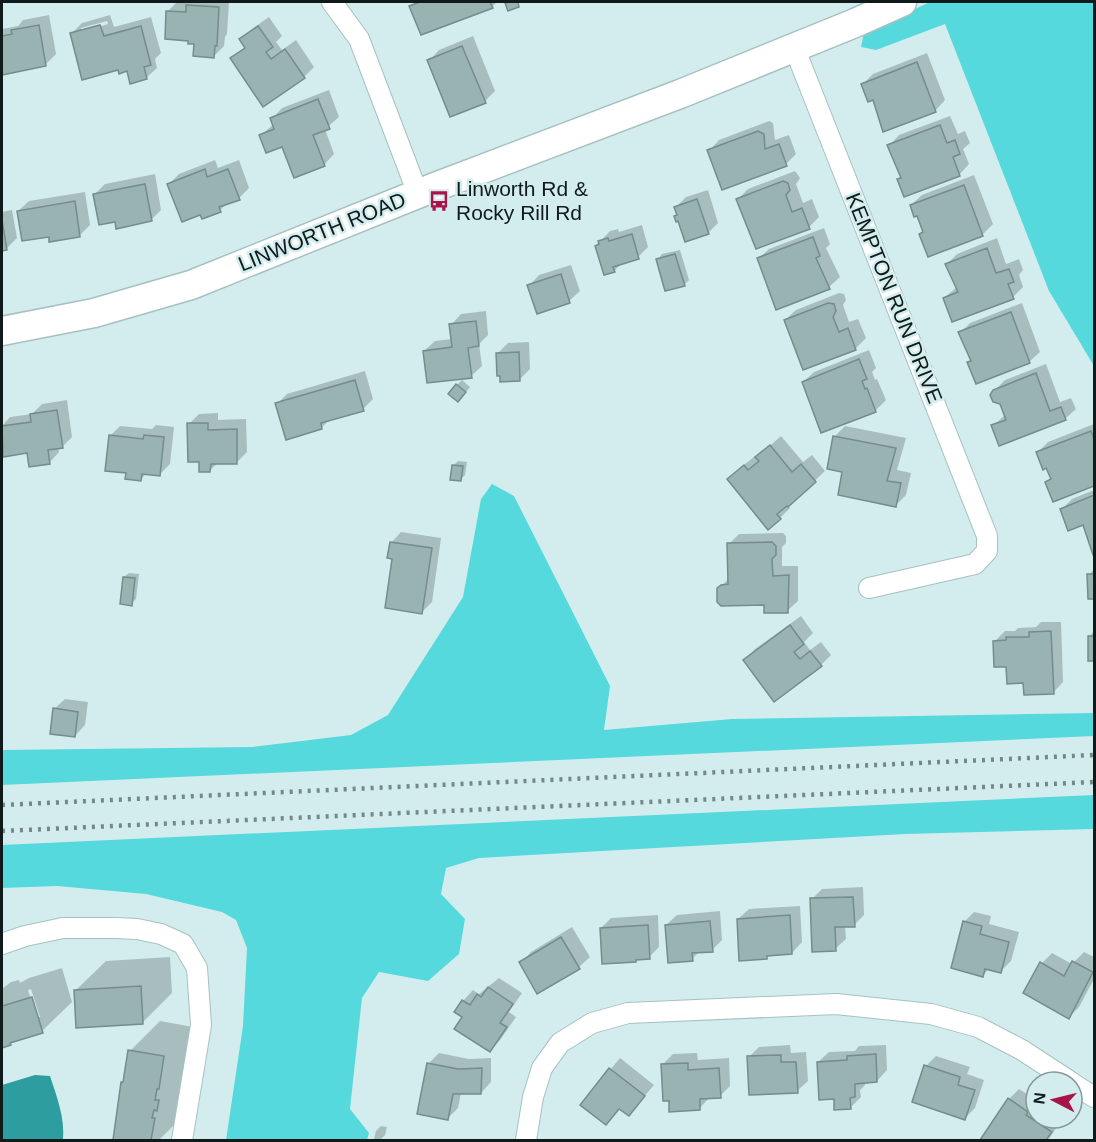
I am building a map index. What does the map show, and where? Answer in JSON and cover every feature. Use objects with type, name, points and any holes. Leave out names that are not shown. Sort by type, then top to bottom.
[{"type":"main road","name":"LINWORTH ROAD","points":[[2,331],[94,313],[191,285],[418,194],[659,102],[902,2]]},
{"type":"street","points":[[332,2],[359,39],[418,194]]},
{"type":"street","name":"KEMPTON RUN DRIVE","points":[[794,47],[987,536],[987,551],[975,564],[869,588]]},
{"type":"street","points":[[2,944],[63,928],[84,928],[137,929],[161,934],[183,945],[197,968],[201,1025],[182,1140]]},
{"type":"street","points":[[526,1140],[532,1097],[542,1068],[560,1043],[592,1023],[628,1013],[836,1004],[931,1014],[978,1027],[1022,1050],[1053,1070]]},
{"type":"shaded area","points":[[930,2],[1094,2],[1094,366],[1049,291],[945,24],[876,50],[861,47],[864,33]]},
{"type":"shaded area","points":[[492,484],[514,496],[610,686],[604,730],[732,719],[1094,713],[1094,736],[2,785],[2,750],[252,747],[351,735],[388,715],[463,597],[481,499]]},
{"type":"shaded area","points":[[1094,795],[1094,829],[905,834],[479,858],[446,868],[441,894],[465,919],[459,954],[428,981],[379,972],[362,998],[350,1109],[369,1133],[367,1140],[226,1140],[243,1026],[247,948],[236,920],[222,912],[146,894],[57,886],[2,888],[2,845]]},
{"type":"shaded area","points":[[35,1075],[50,1076],[62,1116],[63,1140],[2,1140],[2,1085]]},
{"type":"building","points":[[420,2],[490,2],[493,8],[421,35],[409,6]]},
{"type":"building","points":[[518,2],[519,7],[508,11],[505,3]]},
{"type":"building","points":[[186,5],[219,7],[217,46],[215,46],[214,58],[193,56],[194,44],[188,44],[188,41],[165,39],[166,11],[186,12]]},
{"type":"building","points":[[39,25],[46,66],[2,75],[2,36],[12,34],[11,30]]},
{"type":"building","points":[[100,25],[104,36],[141,26],[151,65],[144,67],[147,79],[130,84],[127,71],[119,74],[118,70],[82,80],[70,33]]},
{"type":"building","points":[[258,26],[273,47],[266,52],[271,59],[285,49],[305,78],[263,107],[230,58],[245,48],[239,39]]},
{"type":"building","points":[[462,46],[486,103],[450,117],[427,60]]},
{"type":"building","points":[[917,62],[936,112],[883,132],[873,100],[868,102],[861,84]]},
{"type":"building","points":[[318,99],[330,129],[313,135],[325,166],[294,178],[282,147],[266,153],[259,135],[274,129],[270,118]]},
{"type":"building","points":[[940,125],[947,143],[955,140],[960,154],[953,157],[960,176],[904,197],[897,179],[901,178],[887,145]]},
{"type":"building","points":[[758,131],[764,134],[765,149],[779,144],[787,166],[722,190],[707,150]]},
{"type":"building","points":[[205,169],[207,177],[228,169],[240,200],[219,207],[221,212],[202,219],[200,215],[182,222],[167,184]]},
{"type":"building","points":[[783,181],[788,183],[790,190],[786,195],[792,212],[802,208],[810,229],[756,249],[736,199]]},
{"type":"building","points":[[145,184],[152,221],[116,229],[115,222],[99,225],[93,194]]},
{"type":"building","points":[[964,185],[983,236],[928,257],[919,234],[923,232],[910,205]]},
{"type":"building","points":[[697,199],[709,234],[685,242],[674,216],[677,215],[674,207]]},
{"type":"building","points":[[75,201],[80,237],[49,242],[49,237],[22,241],[17,211]]},
{"type":"building","points":[[2,220],[7,250],[2,251]]},
{"type":"building","points":[[632,234],[639,259],[613,267],[615,272],[604,275],[595,246],[599,244],[598,241],[608,238],[609,241]]},
{"type":"building","points":[[813,237],[820,256],[816,258],[830,289],[776,310],[757,258]]},
{"type":"building","points":[[987,248],[996,273],[1009,269],[1014,282],[1008,284],[1014,299],[952,322],[943,298],[958,292],[945,264]]},
{"type":"building","points":[[675,254],[685,286],[665,291],[656,259]]},
{"type":"building","points":[[561,274],[570,303],[537,314],[527,285]]},
{"type":"building","points":[[828,303],[834,304],[836,311],[833,317],[839,332],[848,328],[856,350],[803,370],[784,320]]},
{"type":"building","points":[[1011,312],[1030,363],[976,384],[967,362],[971,361],[958,332]]},
{"type":"building","points":[[476,321],[479,346],[468,348],[472,378],[427,383],[423,351],[452,347],[449,324]]},
{"type":"building","points":[[519,352],[520,381],[500,382],[500,376],[497,376],[496,353]]},
{"type":"building","points":[[859,359],[867,379],[862,381],[876,412],[821,433],[802,382]]},
{"type":"building","points":[[1036,373],[1050,411],[1061,407],[1066,420],[999,446],[991,425],[1006,420],[1000,404],[993,402],[990,395],[993,390]]},
{"type":"building","points":[[355,380],[364,411],[321,423],[322,429],[286,440],[275,403]]},
{"type":"building","points":[[456,384],[466,392],[458,402],[448,394]]},
{"type":"building","points":[[57,410],[63,448],[48,450],[50,464],[29,467],[27,453],[3,457],[2,426],[31,422],[30,414]]},
{"type":"building","points":[[187,423],[208,423],[208,430],[237,429],[237,464],[211,464],[210,472],[199,472],[199,462],[188,462]]},
{"type":"building","points":[[1091,431],[1094,439],[1094,486],[1053,502],[1045,482],[1051,479],[1046,468],[1043,470],[1036,452]]},
{"type":"building","points":[[109,435],[143,439],[144,435],[164,437],[160,476],[142,474],[141,481],[125,479],[126,473],[105,471]]},
{"type":"building","points":[[833,436],[896,448],[887,481],[901,483],[896,507],[838,495],[842,472],[827,469]]},
{"type":"building","points":[[770,445],[792,472],[801,464],[816,482],[777,514],[781,519],[768,530],[727,479],[744,465],[748,470],[759,461],[755,457]]},
{"type":"building","points":[[452,465],[463,466],[461,481],[450,480]]},
{"type":"building","points":[[1094,495],[1093,555],[1083,525],[1068,531],[1060,509]]},
{"type":"building","points":[[390,542],[432,548],[422,614],[385,608],[392,559],[387,558]]},
{"type":"building","points":[[772,542],[776,546],[776,555],[772,559],[773,576],[789,575],[788,613],[764,613],[764,605],[721,606],[717,602],[717,588],[728,584],[727,543]]},
{"type":"building","points":[[1087,574],[1094,574],[1094,599],[1088,599]]},
{"type":"building","points":[[123,577],[135,578],[132,606],[120,604]]},
{"type":"building","points":[[790,625],[804,644],[794,652],[800,659],[810,651],[822,666],[774,702],[743,660]]},
{"type":"building","points":[[1051,631],[1054,694],[1024,695],[1023,683],[1007,684],[1006,667],[994,667],[993,641],[1006,640],[1006,637],[1029,637],[1029,632]]},
{"type":"building","points":[[1088,636],[1094,636],[1094,661],[1088,661]]},
{"type":"building","points":[[53,708],[78,712],[75,737],[50,734]]},
{"type":"building","points":[[853,897],[855,927],[835,927],[836,951],[812,952],[810,898]]},
{"type":"building","points":[[790,915],[792,954],[739,961],[737,919]]},
{"type":"building","points":[[710,921],[713,952],[692,953],[693,961],[668,963],[665,925]]},
{"type":"building","points":[[963,921],[982,926],[980,934],[1009,942],[1001,973],[985,969],[983,977],[951,968]]},
{"type":"building","points":[[648,925],[650,959],[602,964],[600,928]]},
{"type":"building","points":[[561,937],[580,969],[537,994],[519,962]]},
{"type":"building","points":[[1072,961],[1093,972],[1069,1019],[1023,993],[1040,962],[1064,976]]},
{"type":"building","points":[[141,986],[143,1024],[76,1028],[74,990]]},
{"type":"building","points":[[488,987],[513,1004],[500,1023],[507,1027],[490,1052],[454,1029],[462,1017],[454,1012],[462,1000],[470,1005],[477,994],[481,997]]},
{"type":"building","points":[[32,997],[43,1033],[10,1043],[11,1045],[2,1048],[2,1006]]},
{"type":"building","points":[[128,1050],[164,1056],[155,1100],[159,1100],[157,1111],[154,1110],[152,1118],[155,1118],[151,1140],[113,1140]]},
{"type":"building","points":[[876,1054],[877,1082],[855,1084],[855,1097],[850,1098],[851,1109],[834,1110],[834,1099],[819,1100],[817,1062],[847,1060],[847,1056]]},
{"type":"building","points":[[781,1055],[781,1062],[796,1062],[798,1093],[749,1095],[747,1056]]},
{"type":"building","points":[[427,1063],[458,1069],[482,1068],[481,1094],[453,1094],[448,1120],[417,1114]]},
{"type":"building","points":[[688,1063],[688,1070],[719,1068],[721,1098],[700,1099],[700,1110],[669,1112],[669,1101],[663,1101],[661,1064]]},
{"type":"building","points":[[924,1065],[960,1077],[958,1085],[975,1090],[965,1120],[912,1102]]},
{"type":"building","points":[[609,1068],[645,1096],[629,1116],[619,1109],[606,1125],[580,1105]]},
{"type":"building","points":[[1008,1098],[1024,1109],[1024,1130],[1052,1132],[1046,1140],[980,1140]]},
{"type":"railway","points":[[2,805],[1094,755]]},
{"type":"railway","points":[[2,831],[1094,782]]},
{"type":"place","name":"Linworth Rd & Rocky Rill Rd","points":[[439,201]]}]
